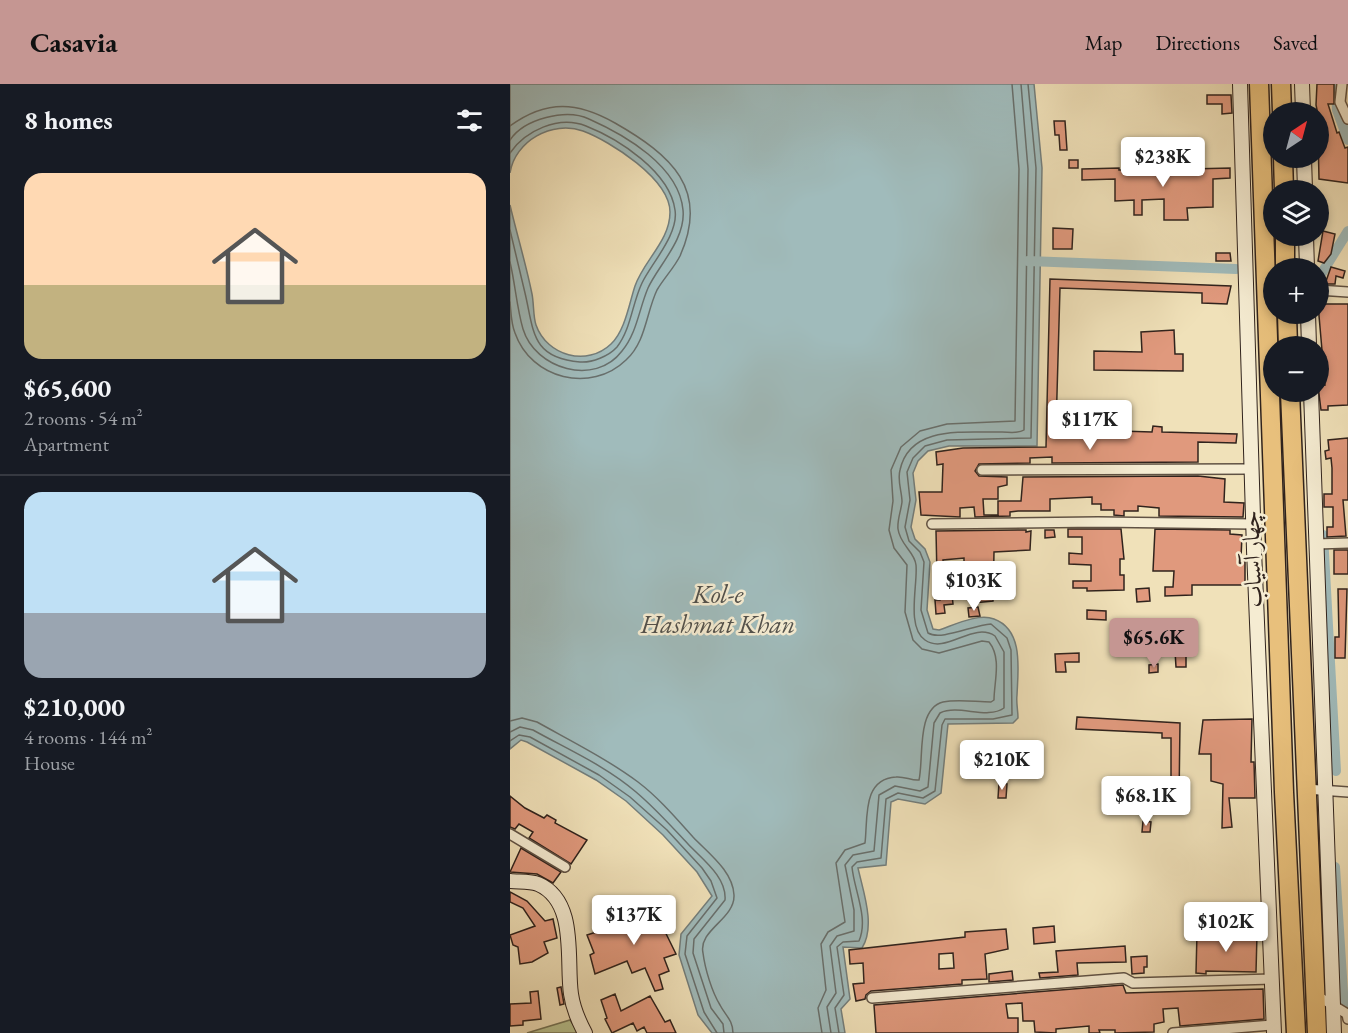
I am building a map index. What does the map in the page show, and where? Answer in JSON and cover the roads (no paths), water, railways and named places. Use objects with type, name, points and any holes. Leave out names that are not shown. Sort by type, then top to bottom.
[{"type":"highway","name":"چهار آسیاب","points":[[1259,84],[1296,1033]]},
{"type":"highway","points":[[1281,84],[1282,102]]},
{"type":"highway","name":"چهار آسیاب","points":[[1290,402],[1317,1033]]},
{"type":"street","points":[[1173,1033],[1274,1029],[1253,524],[1239,84]]},
{"type":"street","points":[[1302,84],[1303,102]]},
{"type":"street","points":[[1342,84],[1340,102],[1348,119]]},
{"type":"street","points":[[1329,291],[1348,292]]},
{"type":"street","points":[[1312,402],[1321,544],[1325,789],[1334,1033]]},
{"type":"street","points":[[982,470],[1251,469]]},
{"type":"street","points":[[932,524],[1098,522],[1253,524]]},
{"type":"street","points":[[1321,544],[1348,543]]},
{"type":"street","points":[[1305,789],[1348,792]]},
{"type":"street","points":[[510,834],[566,867]]},
{"type":"street","points":[[510,881],[538,884],[558,900],[570,949],[571,994],[576,1016],[585,1033]]},
{"type":"street","points":[[872,998],[1124,978],[1133,983],[1272,979]]},
{"type":"street","points":[[1316,995],[1347,1014],[1348,1019]]},
{"type":"water","name":"Kol-e Hashmat Khan","points":[[510,84],[1034,84],[1042,168],[1037,446],[949,446],[928,451],[918,461],[913,473],[916,500],[911,527],[915,539],[925,549],[930,562],[927,610],[933,629],[939,630],[981,617],[994,619],[1004,624],[1010,632],[1017,652],[1018,718],[1013,723],[948,724],[941,793],[925,804],[898,799],[891,802],[886,865],[858,868],[867,908],[868,929],[862,948],[843,947],[850,999],[841,1009],[845,1033],[712,1033],[698,1015],[679,955],[681,934],[712,896],[697,872],[663,835],[626,801],[596,780],[527,742],[521,740],[510,749],[510,205],[530,283],[534,318],[541,336],[558,351],[580,356],[601,351],[616,339],[639,277],[666,232],[670,212],[667,199],[660,187],[637,163],[608,143],[571,128],[548,131],[527,143],[519,151],[510,173]]},
{"type":"waterway","points":[[1336,84],[1337,110],[1348,140]]},
{"type":"waterway","points":[[1329,262],[1348,231]]},
{"type":"waterway","points":[[1028,261],[1236,269]]},
{"type":"waterway","points":[[1323,535],[1336,771]]},
{"type":"waterway","points":[[1335,867],[1344,1008]]}]
